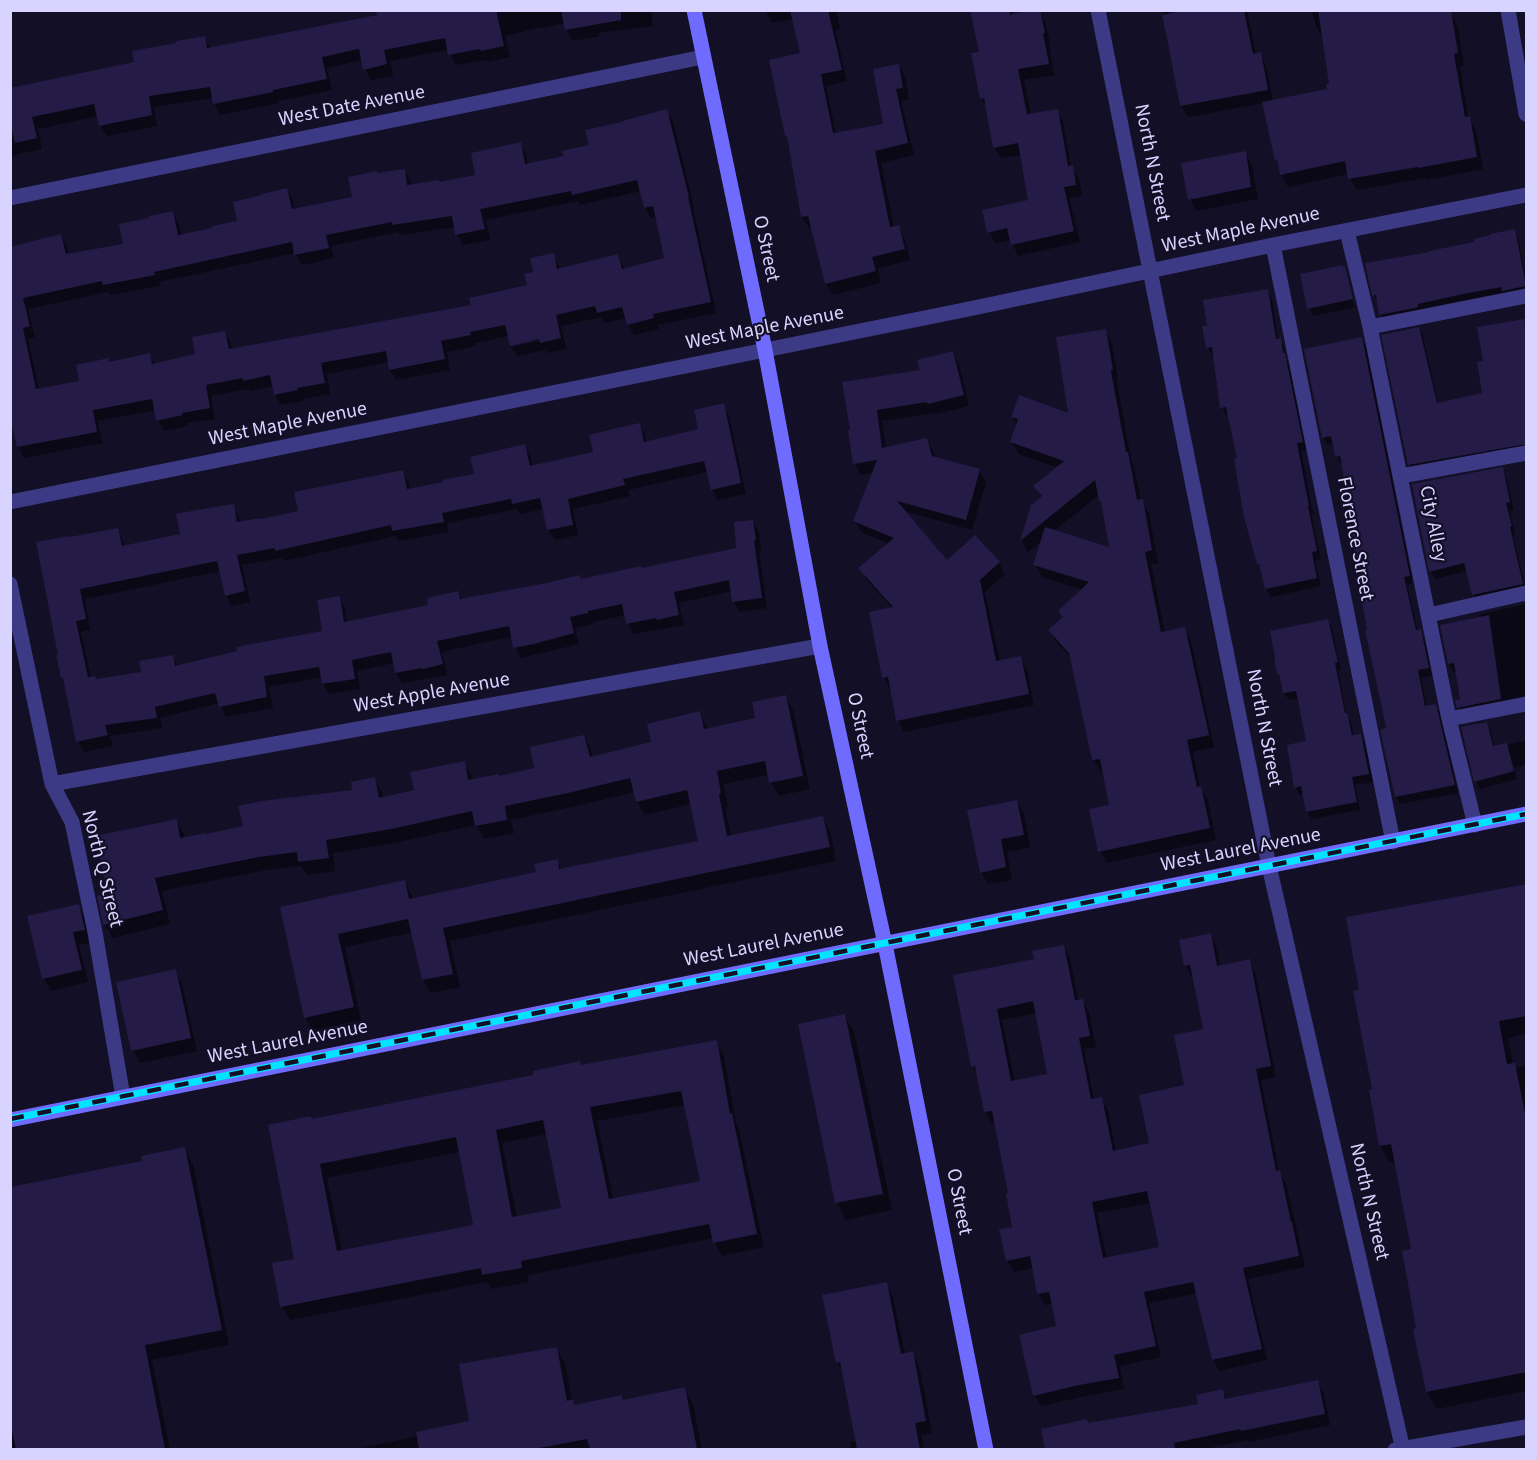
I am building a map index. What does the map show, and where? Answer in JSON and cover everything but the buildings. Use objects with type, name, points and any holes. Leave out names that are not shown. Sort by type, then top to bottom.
[{"type":"street","name":"O Street","points":[[694,10],[765,350],[820,646],[885,944],[986,1449]]},
{"type":"street","name":"North N Street","points":[[1098,10],[1269,866],[1400,1449]]},
{"type":"street","points":[[1508,10],[1527,114]]},
{"type":"street","name":"West Date Avenue","points":[[10,198],[703,57]]},
{"type":"street","name":"West Maple Avenue","points":[[10,502],[1527,195]]},
{"type":"street","name":"City Alley","points":[[1347,231],[1370,327],[1449,719],[1475,825]]},
{"type":"street","name":"Florence Street","points":[[1273,245],[1394,842]]},
{"type":"street","points":[[1370,327],[1527,296]]},
{"type":"street","points":[[1401,476],[1527,453]]},
{"type":"street","name":"North Q Street","points":[[10,584],[52,784],[72,822],[95,932],[123,1097]]},
{"type":"street","points":[[1429,615],[1527,593]]},
{"type":"street","name":"West Apple Avenue","points":[[52,784],[820,646]]},
{"type":"street","points":[[1449,719],[1527,704]]},
{"type":"street","name":"West Laurel Avenue","points":[[10,1120],[1527,814]]},
{"type":"street","points":[[1400,1449],[1527,1427]]},
{"type":"railway","points":[[10,1119],[1526,814]]}]
